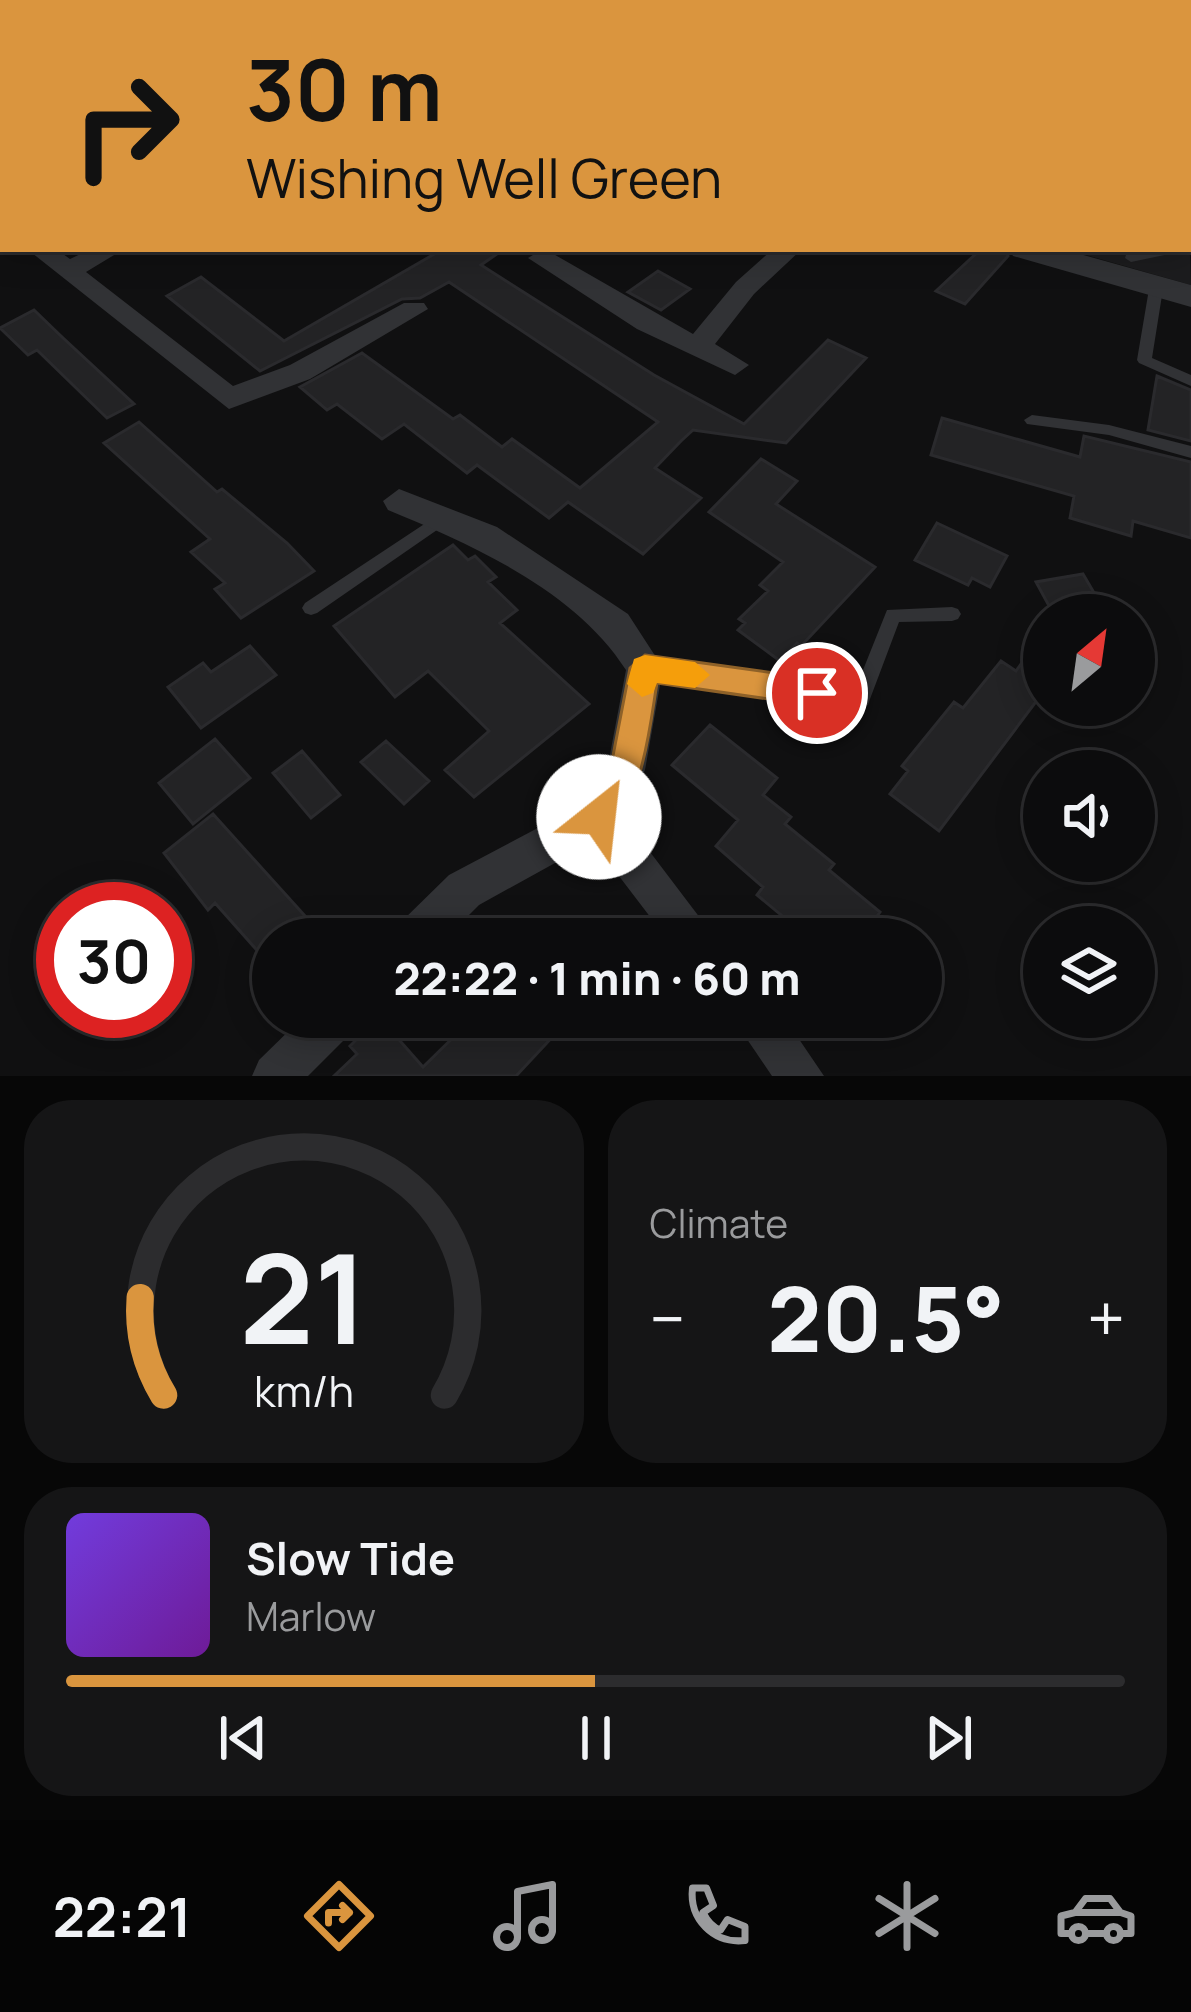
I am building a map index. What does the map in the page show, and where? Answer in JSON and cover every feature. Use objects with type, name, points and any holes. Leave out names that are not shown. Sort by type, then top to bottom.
[{"type":"street","points":[[44,252],[229,399],[300,372],[413,309]]},
{"type":"street","points":[[67,272],[105,252]]},
{"type":"street","points":[[697,347],[746,288],[786,252]]},
{"type":"street","points":[[1047,252],[1123,262],[1156,290],[1191,296]]},
{"type":"street","points":[[541,258],[647,323],[735,365]]},
{"type":"street","points":[[399,501],[446,515],[616,623],[645,668],[626,770],[599,817],[464,890],[435,918]]},
{"type":"street","points":[[599,817],[678,918]]},
{"type":"street","points":[[275,1076],[314,1038]]},
{"type":"street","points":[[771,1038],[801,1076]]},
{"type":"lane","points":[[1123,262],[1162,252]]},
{"type":"lane","points":[[1156,290],[1144,359],[1191,381]]},
{"type":"lane","points":[[1032,419],[1109,430],[1191,452]]},
{"type":"lane","points":[[311,608],[446,515]]},
{"type":"lane","points":[[645,668],[860,699],[893,615],[952,614]]},
{"type":"shaded area","points":[[1076,252],[1190,252],[1191,285]]},
{"type":"building","points":[[438,252],[500,252],[481,265],[654,375],[744,424],[828,340],[866,358],[786,443],[693,430],[655,468],[701,498],[643,554],[568,502],[549,518],[477,465],[467,473],[404,424],[382,439],[337,404],[327,410],[300,387],[362,353],[453,419],[460,415],[502,447],[512,439],[580,488],[658,422],[449,282],[420,298],[402,299],[260,371],[167,296],[201,277],[284,341]]},
{"type":"building","points":[[978,252],[1006,252],[1008,256],[965,304],[936,291]]},
{"type":"building","points":[[658,271],[690,289],[661,310],[628,292]]},
{"type":"building","points":[[34,310],[134,404],[107,418],[37,350],[28,355],[0,328]]},
{"type":"building","points":[[1157,376],[1191,390],[1191,441],[1148,430]]},
{"type":"building","points":[[942,418],[1080,457],[1084,436],[1191,462],[1191,538],[1133,521],[1131,536],[1070,518],[1074,496],[931,455]]},
{"type":"building","points":[[139,422],[217,492],[222,489],[287,543],[314,571],[241,618],[215,589],[225,583],[191,552],[210,539],[104,443]]},
{"type":"building","points":[[761,459],[797,481],[776,504],[875,567],[801,646],[797,643],[780,661],[738,630],[745,623],[739,619],[768,591],[760,585],[783,562],[709,512]]},
{"type":"building","points":[[937,523],[1007,556],[990,587],[972,578],[968,585],[915,560]]},
{"type":"building","points":[[453,545],[468,560],[475,556],[496,577],[488,582],[517,610],[500,623],[589,704],[474,797],[445,770],[489,731],[428,671],[395,697],[334,626]]},
{"type":"building","points":[[1083,574],[1095,594],[1043,594],[1036,582]]},
{"type":"building","points":[[250,646],[276,675],[201,728],[168,687],[203,663],[211,672]]},
{"type":"building","points":[[1001,661],[1016,671],[1023,665],[1023,719],[939,831],[890,794],[908,771],[902,766],[954,702],[963,708]]},
{"type":"building","points":[[710,725],[777,778],[763,795],[791,817],[785,824],[834,864],[829,870],[880,912],[876,918],[785,918],[757,895],[763,887],[716,846],[738,820],[672,765]]},
{"type":"building","points":[[215,739],[250,778],[193,824],[159,783]]},
{"type":"building","points":[[386,741],[429,781],[404,804],[361,762]]},
{"type":"building","points":[[302,751],[340,795],[311,818],[273,773]]},
{"type":"building","points":[[213,814],[305,916],[252,918],[252,945],[215,903],[208,910],[192,889],[192,882],[186,882],[164,853]]},
{"type":"building","points":[[358,1038],[397,1038],[423,1067],[453,1038],[551,1038],[516,1076],[334,1076],[357,1054],[350,1046]]},
{"type":"slow traffic","points":[[642,684],[645,668],[695,675]]},
{"type":"route","points":[[599,817],[626,770],[645,668],[817,693]]}]
